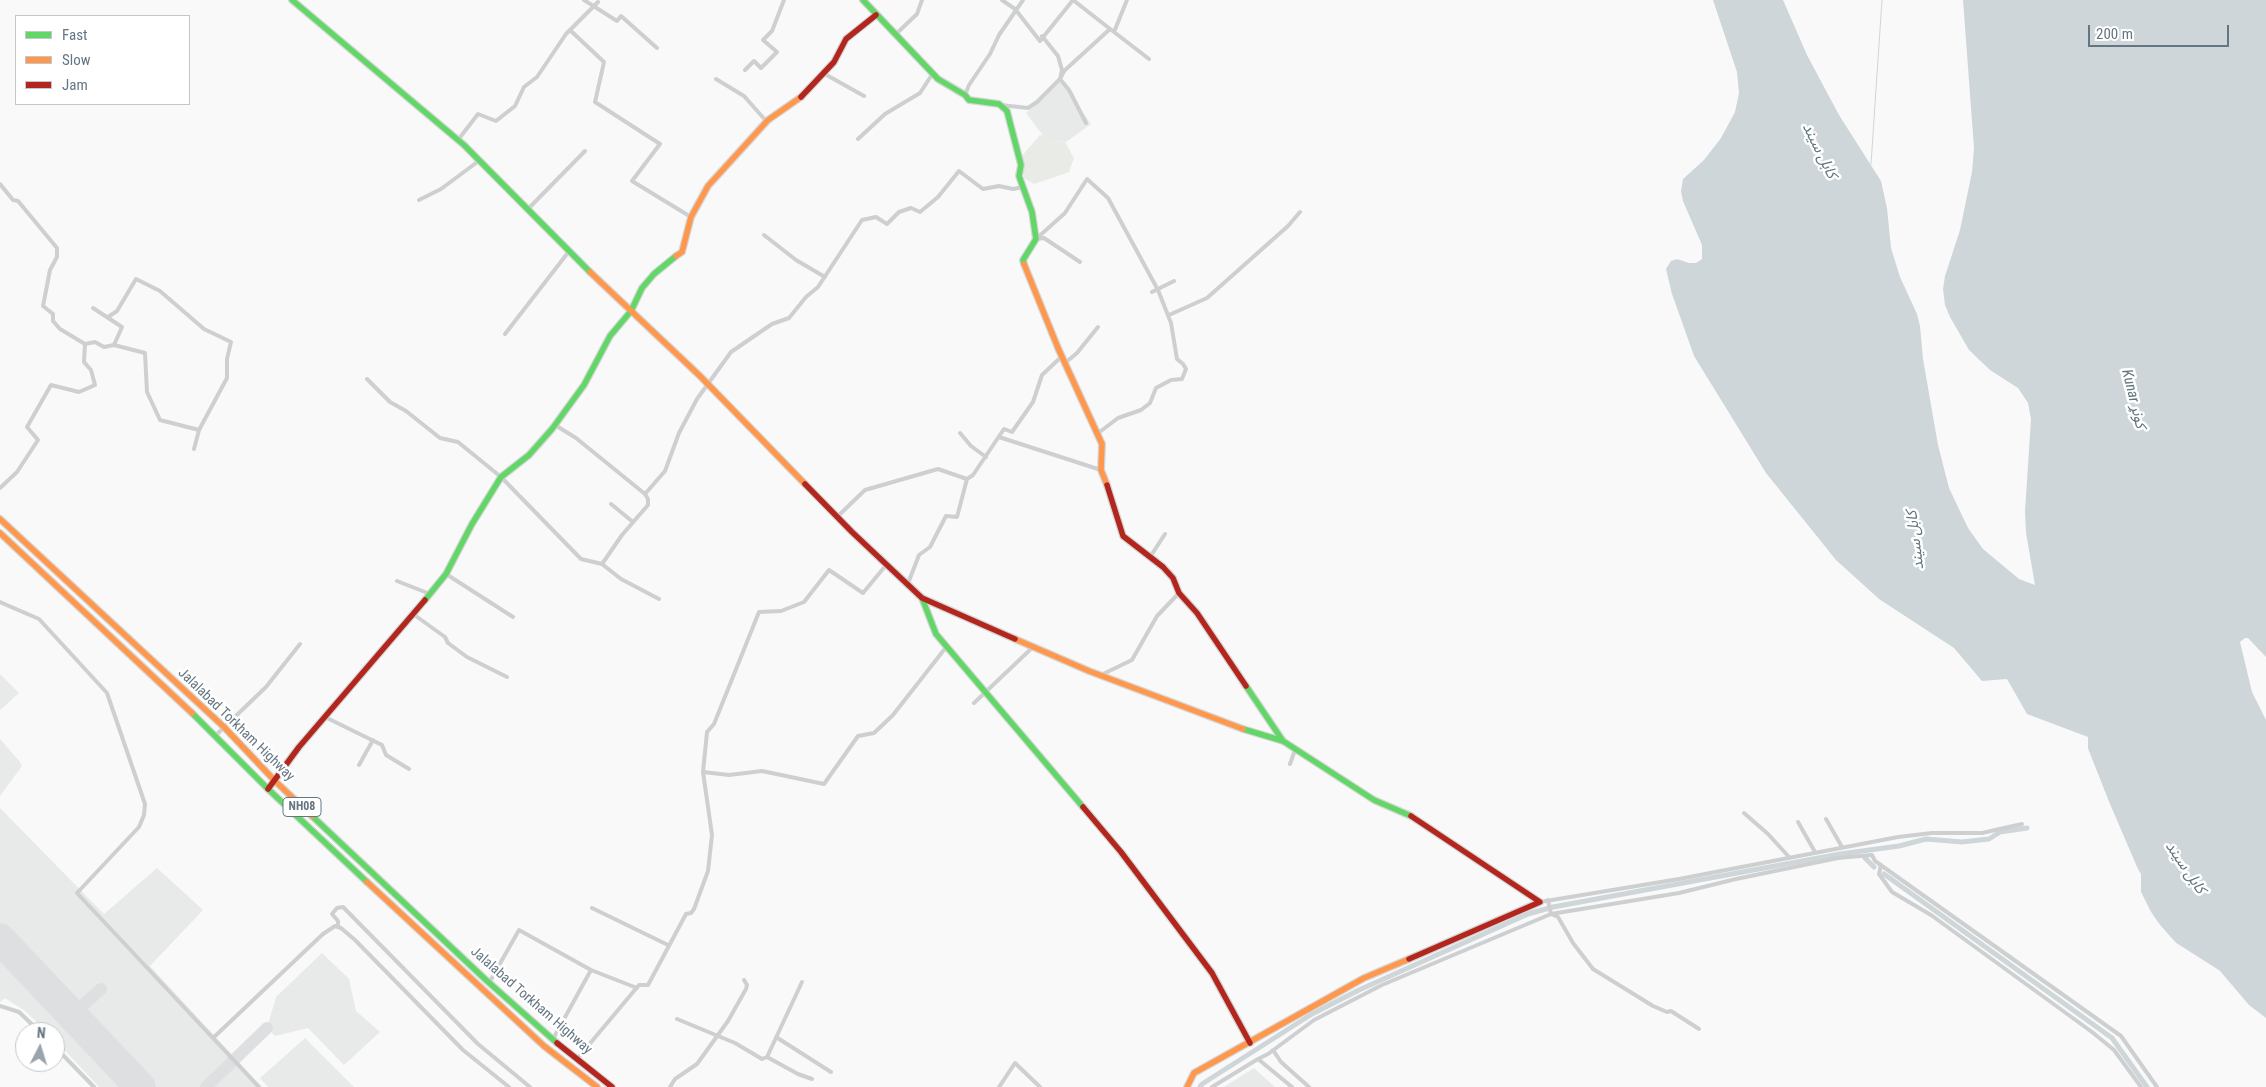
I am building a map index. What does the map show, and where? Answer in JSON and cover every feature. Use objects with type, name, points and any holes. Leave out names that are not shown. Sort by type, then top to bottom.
[{"type":"main road","points":[[292,0],[480,160],[708,385],[837,517],[907,586],[922,598],[1101,675],[1225,723],[1283,741]]},
{"type":"main road","points":[[863,0],[938,79],[965,95],[969,100],[999,104],[1007,111],[1021,165],[1019,176],[1032,212],[1036,239],[1023,260],[1064,360],[1102,444],[1101,470],[1111,494],[1123,536],[1150,557],[1172,578],[1178,593],[1196,613],[1283,741],[1374,800],[1413,818],[1540,902]]},
{"type":"main road","points":[[268,789],[299,747],[446,574],[472,524],[501,476],[529,455],[555,425],[584,385],[610,336],[631,311],[642,288],[654,274],[682,252],[690,217],[708,186],[767,122],[802,96],[834,62],[846,39],[876,15]]},
{"type":"main road","name":"Jalalabad Torkham Highway","points":[[0,519],[224,727],[275,781],[489,984],[612,1087]]},
{"type":"main road","name":"NH08","points":[[0,533],[216,735],[268,789],[481,989],[544,1046],[596,1087]]},
{"type":"main road","points":[[922,598],[936,634],[1121,852],[1212,973],[1250,1043]]},
{"type":"main road","points":[[1187,1087],[1194,1073],[1364,978],[1540,902]]},
{"type":"street","points":[[584,0],[617,21],[621,16],[657,48]]},
{"type":"street","points":[[745,70],[754,61],[761,68],[777,52],[763,40],[772,31],[784,0]]},
{"type":"street","points":[[895,35],[917,14],[922,0]]},
{"type":"street","points":[[1002,0],[1015,9],[1040,41],[1042,36],[1073,0],[1149,59]]},
{"type":"street","points":[[965,95],[969,85],[990,54],[999,34],[1022,0]]},
{"type":"street","points":[[1114,32],[1127,0]]},
{"type":"street","points":[[458,140],[478,114],[496,121],[514,106],[524,87],[537,77],[566,34],[598,2]]},
{"type":"street","points":[[999,104],[1028,108],[1060,79],[1064,71],[1110,29]]},
{"type":"street","points":[[571,31],[604,62],[595,102],[660,144],[632,181],[690,217]]},
{"type":"street","points":[[1042,36],[1058,56],[1062,70],[1060,79]]},
{"type":"street","points":[[823,73],[864,96]]},
{"type":"street","points":[[858,139],[885,114],[920,93],[933,73]]},
{"type":"street","points":[[716,79],[744,96],[767,122]]},
{"type":"street","points":[[1060,79],[1069,90],[1086,124]]},
{"type":"street","points":[[528,209],[585,151]]},
{"type":"street","points":[[419,200],[442,189],[480,160]]},
{"type":"street","points":[[645,494],[665,472],[679,433],[697,399],[731,352],[772,324],[789,318],[825,278],[862,220],[876,217],[887,224],[899,212],[911,208],[920,212],[938,197],[959,171],[983,189],[999,186],[1013,190],[1023,186]]},
{"type":"street","points":[[1036,239],[1065,213],[1087,179],[1108,198],[1158,290],[1169,315],[1177,359],[1186,369],[1182,379],[1172,380],[1156,388],[1150,403],[1142,410],[1118,418],[1097,434]]},
{"type":"street","points":[[0,184],[13,200],[18,201],[57,248],[57,257],[50,270],[44,306],[53,314],[53,321],[60,329],[85,344],[95,342],[104,347],[114,344],[145,353],[148,392],[160,420],[199,430]]},
{"type":"street","points":[[1169,315],[1207,298],[1288,226],[1300,212]]},
{"type":"street","points":[[764,235],[796,260],[825,278]]},
{"type":"street","points":[[1036,239],[1044,238],[1080,262]]},
{"type":"street","points":[[505,334],[570,250]]},
{"type":"street","points":[[108,317],[117,311],[136,279],[160,290],[204,329],[231,342],[227,359],[227,378],[199,430],[194,449]]},
{"type":"street","points":[[1152,292],[1174,280]]},
{"type":"street","points":[[93,308],[122,327],[114,344]]},
{"type":"street","points":[[907,586],[919,555],[930,547],[946,516],[957,517],[967,479],[973,475],[1004,429],[1012,432],[1033,402],[1042,375],[1077,353],[1098,326]]},
{"type":"street","points":[[0,488],[17,472],[38,440],[27,427],[51,385],[79,392],[95,385],[91,370],[84,362],[85,344]]},
{"type":"street","points":[[367,378],[390,402],[406,411],[440,438],[458,442],[501,476],[581,559],[602,564],[621,579],[659,599]]},
{"type":"street","points":[[555,425],[576,438],[645,494],[648,499],[648,505],[632,522],[602,564]]},
{"type":"street","points":[[960,433],[971,446],[986,457]]},
{"type":"street","points":[[999,437],[1101,470]]},
{"type":"street","points":[[837,517],[865,490],[938,469],[967,479]]},
{"type":"street","points":[[611,504],[632,522]]},
{"type":"street","points":[[1150,557],[1165,534]]},
{"type":"street","points":[[577,1059],[637,988],[648,984],[686,914],[691,913],[694,909],[708,871],[712,835],[703,772],[707,732],[714,724],[759,612],[781,612],[804,602],[829,570],[863,593],[886,564]]},
{"type":"street","points":[[446,574],[513,617]]},
{"type":"street","points":[[397,581],[430,594]]},
{"type":"street","points":[[1101,675],[1132,660],[1157,616],[1178,593]]},
{"type":"street","points":[[0,602],[39,619],[107,693],[145,804],[144,815],[139,827],[77,893],[258,1087]]},
{"type":"street","points":[[413,614],[445,637],[448,643],[467,657],[507,677]]},
{"type":"street","points":[[216,735],[266,687],[300,644]]},
{"type":"street","points":[[703,772],[728,775],[762,771],[824,784],[858,736],[874,733],[893,715],[947,646]]},
{"type":"street","points":[[974,703],[1033,646]]},
{"type":"street","points":[[326,716],[382,745],[386,755],[409,769]]},
{"type":"street","points":[[359,765],[372,740]]},
{"type":"street","points":[[1290,764],[1295,750]]},
{"type":"street","points":[[1744,813],[1768,834],[1789,857]]},
{"type":"street","points":[[1826,819],[1842,847]]},
{"type":"street","points":[[1798,822],[1815,852]]},
{"type":"street","points":[[1540,902],[1679,879],[1898,837],[1982,833],[2022,824]]},
{"type":"street","points":[[1212,1087],[1273,1050],[1314,1020],[1382,985],[1551,914],[1679,893],[1838,858],[1872,855],[1875,861],[2121,1036],[2157,1087]]},
{"type":"street","points":[[1881,865],[1879,874],[1892,892],[1931,915],[2052,1000],[2114,1050],[2141,1087]]},
{"type":"street","points":[[1548,900],[1551,914]]},
{"type":"street","points":[[338,927],[338,921],[332,914],[337,908],[343,907],[478,1044],[530,1087]]},
{"type":"street","points":[[592,908],[668,945]]},
{"type":"street","points":[[1551,914],[1558,917],[1573,943],[1593,969],[1653,1006],[1667,1012],[1671,1011],[1699,1029]]},
{"type":"street","points":[[213,1038],[323,934],[334,926],[338,927],[368,953],[463,1050],[509,1087]]},
{"type":"street","points":[[489,984],[519,930],[591,970],[637,988]]},
{"type":"street","points":[[553,1039],[591,970]]},
{"type":"street","points":[[670,1087],[675,1079],[697,1064],[718,1036],[746,989],[747,985],[744,980]]},
{"type":"street","points":[[767,1057],[802,982]]},
{"type":"street","points":[[0,1006],[19,1012],[30,1022]]},
{"type":"street","points":[[677,1019],[742,1046],[762,1059],[767,1057],[798,1074],[812,1079]]},
{"type":"street","points":[[776,1037],[831,1072]]},
{"type":"street","points":[[1273,1050],[1281,1062],[1309,1087]]},
{"type":"street","points":[[65,1057],[94,1087]]},
{"type":"street","points":[[1258,1059],[1292,1087]]},
{"type":"street","points":[[999,1087],[1015,1063],[1040,1087]]},
{"type":"shaded area","points":[[1061,81],[1091,124],[1066,142],[1044,137],[1026,113]]},
{"type":"shaded area","points":[[1040,135],[1065,142],[1074,158],[1069,172],[1034,184],[1024,178],[1021,157]]},
{"type":"shaded area","points":[[0,674],[19,693],[0,710]]},
{"type":"shaded area","points":[[0,739],[22,766],[0,796]]},
{"type":"shaded area","points":[[0,808],[104,914],[157,868],[203,910],[150,966],[262,1087],[99,1087],[65,1051],[65,1022],[37,1022],[25,1011],[5,998],[0,1002]]},
{"type":"shaded area","points":[[322,953],[349,979],[356,1011],[380,1032],[344,1065],[308,1028],[275,1036],[267,1028],[276,997]]},
{"type":"shaded area","points":[[305,1038],[354,1087],[268,1087],[260,1078]]},
{"type":"shaded area","points":[[1254,1068],[1275,1087],[1224,1087]]},
{"type":"water","points":[[1713,0],[1783,0],[1807,55],[1839,115],[1881,181],[1887,208],[1891,248],[1900,277],[1917,314],[1920,326],[1923,359],[1938,445],[1949,488],[1968,528],[1983,549],[2019,579],[2035,585],[2026,533],[2025,511],[2031,419],[2028,403],[2018,388],[1990,370],[1969,350],[1950,317],[1945,305],[1943,289],[1945,276],[1960,230],[1972,172],[1974,148],[1963,0],[2266,0],[2266,657],[2248,638],[2240,642],[2252,692],[2266,720],[2266,1018],[2249,1005],[2220,971],[2176,943],[2154,918],[2141,892],[2141,874],[2088,749],[2088,737],[2027,714],[2007,679],[1982,681],[1954,648],[1879,599],[1836,560],[1766,473],[1694,356],[1672,294],[1666,269],[1671,261],[1677,259],[1696,263],[1702,259],[1702,245],[1683,201],[1681,191],[1683,179],[1704,160],[1721,138],[1735,112],[1739,93],[1737,72]]},
{"type":"pier","points":[[2088,737],[2088,749],[2141,876],[2135,869],[2107,804],[2086,746],[2086,738]]},
{"type":"pier","points":[[2138,881],[2140,882],[2141,892],[2147,906],[2162,928],[2176,943],[2220,971],[2222,976],[2180,949],[2159,928],[2143,902]]},
{"type":"waterway","points":[[1871,164],[1882,0]]},
{"type":"waterway","points":[[1200,1087],[1312,1014],[1359,990],[1528,914],[1553,907],[1840,854],[1899,846],[1926,839],[1962,842],[1989,839],[2000,832],[2027,828]]},
{"type":"waterway","points":[[1865,858],[1874,867]]},
{"type":"waterway","points":[[1884,874],[2112,1038],[2147,1087]]},
{"type":"taxiway","points":[[58,1001],[70,1009],[77,1009],[101,989]]},
{"type":"taxiway","points":[[82,1006],[79,1016],[91,1035]]},
{"type":"taxiway","points":[[206,1087],[267,1028]]},
{"type":"runway","points":[[0,939],[140,1087]]},
{"type":"traffic: fast","points":[[292,0],[464,145],[590,272]]},
{"type":"traffic: fast","points":[[863,0],[938,79],[965,95],[969,100],[999,104],[1007,111],[1021,165],[1019,176],[1032,212],[1036,239],[1023,260],[1024,264]]},
{"type":"traffic: fast","points":[[425,600],[446,574],[472,524],[501,477],[529,455],[552,429],[584,385],[610,336],[631,311],[642,288],[654,274],[676,256]]},
{"type":"traffic: fast","points":[[922,598],[936,634],[1083,807]]},
{"type":"traffic: fast","points":[[1246,686],[1283,741]]},
{"type":"traffic: fast","points":[[192,713],[268,789],[367,882]]},
{"type":"traffic: fast","points":[[1243,729],[1283,741],[1374,800],[1411,816]]},
{"type":"traffic: fast","points":[[312,816],[486,980],[557,1043]]},
{"type":"traffic: slow","points":[[676,256],[682,252],[691,217],[708,186],[768,120],[801,97]]},
{"type":"traffic: slow","points":[[1024,264],[1058,348],[1102,444],[1101,470],[1107,485]]},
{"type":"traffic: slow","points":[[590,272],[700,376],[805,484]]},
{"type":"traffic: slow","points":[[0,519],[224,727],[275,781],[312,816]]},
{"type":"traffic: slow","points":[[0,533],[192,713]]},
{"type":"traffic: slow","points":[[1015,639],[1089,671],[1243,729]]},
{"type":"traffic: slow","points":[[367,882],[544,1046],[597,1087]]},
{"type":"traffic: slow","points":[[1187,1087],[1194,1073],[1364,978],[1409,959]]},
{"type":"traffic: jam","points":[[801,97],[834,62],[846,39],[876,15]]},
{"type":"traffic: jam","points":[[805,484],[852,532],[922,598],[1015,639]]},
{"type":"traffic: jam","points":[[1107,485],[1123,536],[1163,567],[1173,578],[1179,593],[1197,613],[1246,686]]},
{"type":"traffic: jam","points":[[268,789],[299,747],[425,600]]},
{"type":"traffic: jam","points":[[1083,807],[1121,852],[1212,973],[1250,1043]]},
{"type":"traffic: jam","points":[[1409,959],[1540,902],[1411,816]]},
{"type":"traffic: jam","points":[[557,1043],[612,1087]]},
{"type":"water label","name":"کابل سيند","points":[[1819,151]]},
{"type":"water label","name":"Kunar کونړ","points":[[2133,399]]},
{"type":"water label","name":"کابل سيند","points":[[1916,540]]},
{"type":"water label","name":"کابل سيند","points":[[2185,868]]}]
